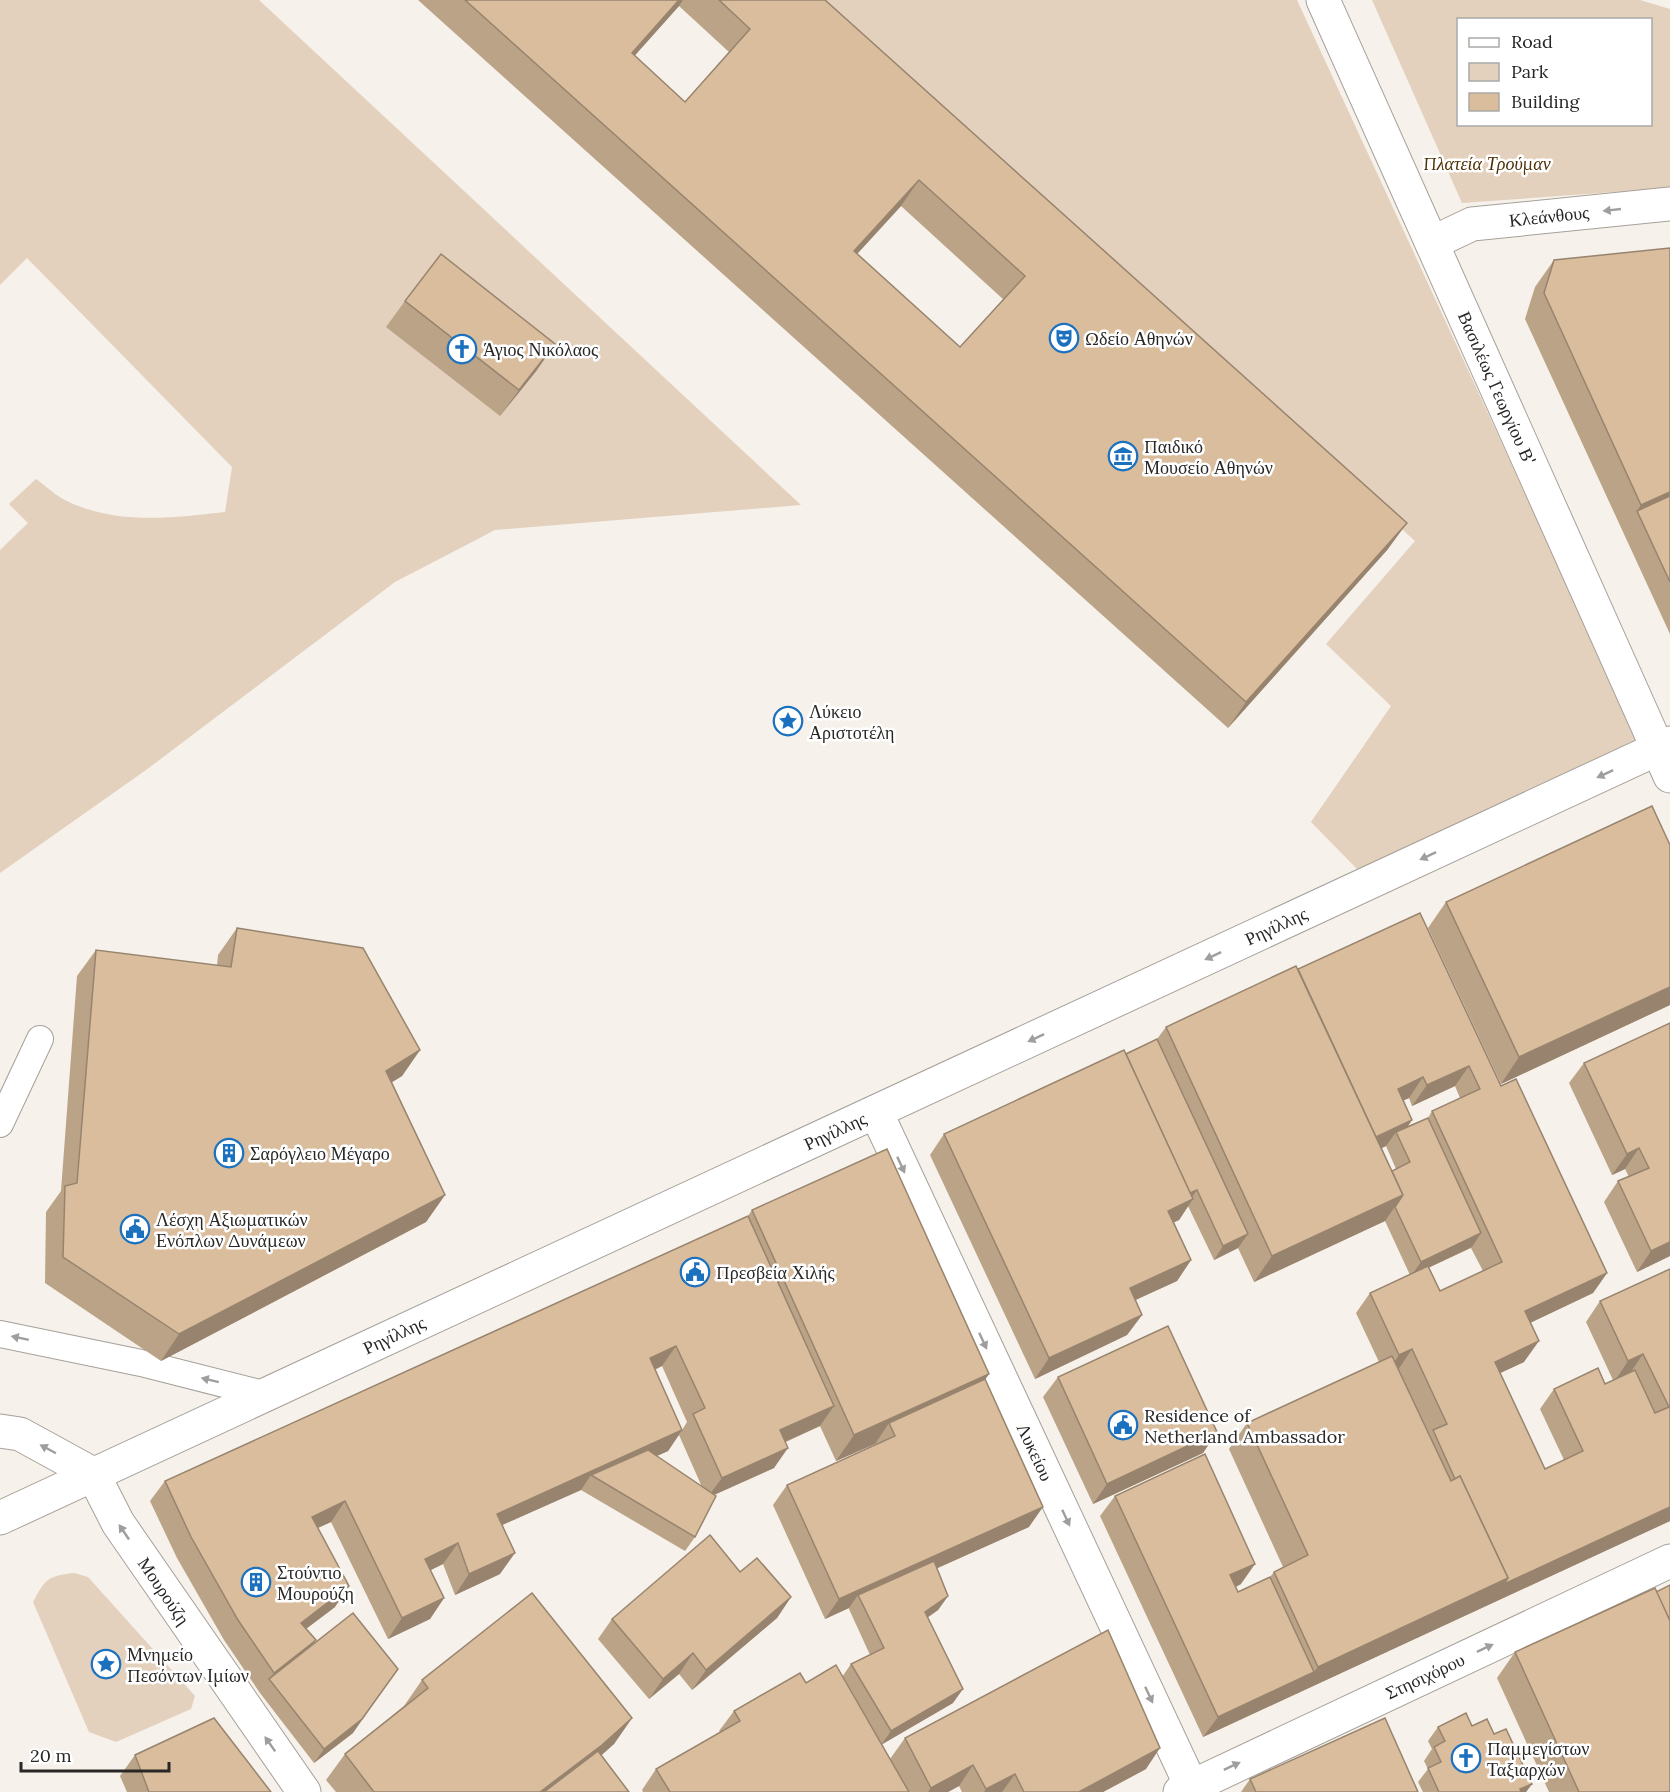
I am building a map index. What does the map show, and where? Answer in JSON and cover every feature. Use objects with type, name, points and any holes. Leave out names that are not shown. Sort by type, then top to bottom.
[{"type":"street","name":"Βασιλέως Γεωργίου Β'","points":[[1323,0],[1666,756]]},
{"type":"street","name":"Κλεάνθους","points":[[1432,243],[1472,224],[1670,204]]},
{"type":"street","name":"Ρηγίλλης","points":[[0,1518],[876,1112],[1666,756]]},
{"type":"street","name":"Λυκείου","points":[[876,1112],[1189,1790]]},
{"type":"street","points":[[0,1431],[20,1434],[93,1474]]},
{"type":"street","name":"Μουρούζη","points":[[93,1474],[118,1524],[304,1792]]},
{"type":"street","name":"Στησιχόρου","points":[[1189,1790],[1670,1561]]},
{"type":"lane","points":[[0,1124],[40,1039]]},
{"type":"lane","points":[[0,1334],[141,1363],[267,1395]]},
{"type":"green space","points":[[0,0],[259,0],[801,505],[495,530],[395,582],[146,770],[0,873],[0,550],[28,523],[9,504],[36,479],[67,501],[105,514],[145,518],[225,512],[232,467],[27,258],[0,285]]},
{"type":"green space","points":[[816,0],[1297,0],[1639,740],[1358,870],[1311,822],[1391,706],[1326,644],[1415,541]]},
{"type":"green space","name":"Πλατεία Τρούμαν","points":[[1372,0],[1640,0],[1670,9],[1670,188],[1462,203]]},
{"type":"green space","points":[[74,1573],[88,1577],[195,1696],[191,1709],[116,1742],[89,1732],[33,1602],[48,1580]]},
{"type":"building","name":"Ωδείο Αθηνών","points":[[465,0],[679,0],[632,53],[685,102],[750,29],[719,0],[825,0],[1407,523],[1246,702]],"holes":[[[919,180],[1025,276],[960,347],[854,251]]]},
{"type":"building","points":[[1670,248],[1670,492],[1641,505],[1544,293],[1554,260]]},
{"type":"building","points":[[441,254],[555,344],[519,390],[405,301]]},
{"type":"building","points":[[1670,496],[1670,582],[1637,511]]},
{"type":"building","points":[[1652,806],[1670,845],[1670,987],[1519,1057],[1446,902]]},
{"type":"building","points":[[1420,913],[1501,1086],[1516,1079],[1607,1273],[1525,1311],[1539,1341],[1495,1362],[1545,1469],[1583,1451],[1554,1389],[1598,1368],[1605,1384],[1635,1370],[1655,1413],[1669,1407],[1643,1354],[1628,1361],[1600,1301],[1670,1269],[1670,1507],[1504,1584],[1508,1578],[1460,1476],[1455,1479],[1433,1430],[1447,1424],[1412,1349],[1399,1355],[1370,1293],[1428,1266],[1440,1291],[1502,1262],[1432,1111],[1480,1089],[1469,1066],[1427,1085],[1423,1077],[1398,1089],[1412,1120],[1376,1137],[1298,969]]},
{"type":"building","name":"Σαρόγλειο Μέγαρο","points":[[237,928],[363,948],[420,1050],[386,1071],[445,1195],[179,1334],[63,1257],[65,1186],[77,1183],[96,950],[231,967]]},
{"type":"building","points":[[1296,966],[1403,1195],[1272,1256],[1166,1027]]},
{"type":"building","points":[[1670,1023],[1670,1242],[1651,1251],[1618,1181],[1649,1168],[1639,1148],[1627,1154],[1584,1063]]},
{"type":"building","points":[[1157,1039],[1248,1234],[1223,1246],[1197,1190],[1190,1193],[1126,1054]]},
{"type":"building","points":[[1124,1050],[1193,1199],[1168,1211],[1191,1260],[1130,1288],[1142,1315],[1049,1358],[944,1134]]},
{"type":"building","points":[[1428,1118],[1481,1233],[1421,1262],[1395,1207],[1403,1195],[1392,1171],[1410,1162],[1396,1132]]},
{"type":"building","points":[[887,1149],[989,1374],[854,1435],[752,1210]]},
{"type":"building","points":[[748,1216],[834,1406],[780,1430],[788,1448],[722,1478],[693,1414],[705,1408],[676,1346],[650,1358],[682,1430],[497,1514],[515,1553],[469,1574],[458,1543],[425,1559],[444,1598],[402,1618],[345,1501],[312,1517],[349,1586],[301,1623],[316,1640],[274,1673],[238,1620],[191,1537],[165,1481]]},
{"type":"building","name":"Residence of Netherland Ambassador","points":[[1168,1326],[1217,1432],[1107,1484],[1058,1377]]},
{"type":"building","points":[[1392,1356],[1451,1481],[1460,1476],[1508,1578],[1318,1667],[1274,1572],[1308,1555],[1247,1423]]},
{"type":"building","points":[[985,1379],[1043,1507],[839,1599],[787,1485],[895,1436],[889,1423]]},
{"type":"building","points":[[648,1450],[716,1496],[695,1537],[591,1475]]},
{"type":"building","points":[[1205,1454],[1255,1564],[1230,1575],[1238,1592],[1270,1577],[1314,1672],[1218,1717],[1115,1496]]},
{"type":"building","points":[[710,1535],[740,1572],[757,1558],[791,1597],[706,1670],[693,1653],[663,1679],[612,1619]]},
{"type":"building","points":[[934,1561],[948,1596],[925,1612],[963,1689],[891,1731],[851,1664],[884,1648],[858,1595]]},
{"type":"building","points":[[1670,1585],[1670,1621],[1656,1592]]},
{"type":"building","points":[[1655,1588],[1670,1621],[1670,1792],[1579,1792],[1515,1652]]},
{"type":"building","points":[[532,1593],[632,1718],[602,1745],[540,1792],[374,1792],[345,1754],[428,1688],[422,1680]]},
{"type":"building","points":[[353,1613],[398,1669],[362,1719],[324,1749],[269,1679]]},
{"type":"building","points":[[1108,1630],[1160,1748],[1079,1792],[1024,1792],[1015,1774],[986,1789],[973,1765],[931,1788],[905,1738]]},
{"type":"building","points":[[836,1665],[909,1792],[670,1792],[656,1769],[740,1721],[734,1711],[800,1673],[806,1683]]},
{"type":"building","name":"Παμμεγίστων Ταξιαρχών","points":[[1466,1713],[1472,1726],[1487,1719],[1494,1734],[1506,1729],[1532,1784],[1520,1789],[1521,1792],[1439,1792],[1428,1768],[1441,1762],[1434,1747],[1445,1741],[1438,1727]]},
{"type":"building","points":[[214,1718],[271,1792],[149,1792],[135,1755]]},
{"type":"building","points":[[1385,1718],[1418,1792],[1256,1792],[1250,1779]]},
{"type":"building","points":[[598,1751],[629,1792],[544,1792]]},
{"type":"place","name":"Ωδείο Αθηνών","points":[[1064,338]]},
{"type":"place","name":"Άγιος Νικόλαος","points":[[462,349]]},
{"type":"place","name":"Παιδικό Μουσείο Αθηνών","points":[[1123,456]]},
{"type":"place","name":"Λύκειο Αριστοτέλη","points":[[788,721]]},
{"type":"place","name":"Σαρόγλειο Μέγαρο","points":[[229,1153]]},
{"type":"place","name":"Λέσχη Αξιωματικών Ενόπλων Δυνάμεων","points":[[135,1229]]},
{"type":"place","name":"Πρεσβεία Χιλής","points":[[695,1272]]},
{"type":"place","name":"Residence of Netherland Ambassador","points":[[1123,1425]]},
{"type":"place","name":"Στούντιο Μουρούζη","points":[[256,1582]]},
{"type":"place","name":"Μνημείο Πεσόντων Ιμίων","points":[[106,1664]]},
{"type":"place","name":"Παμμεγίστων Ταξιαρχών","points":[[1466,1758]]}]
